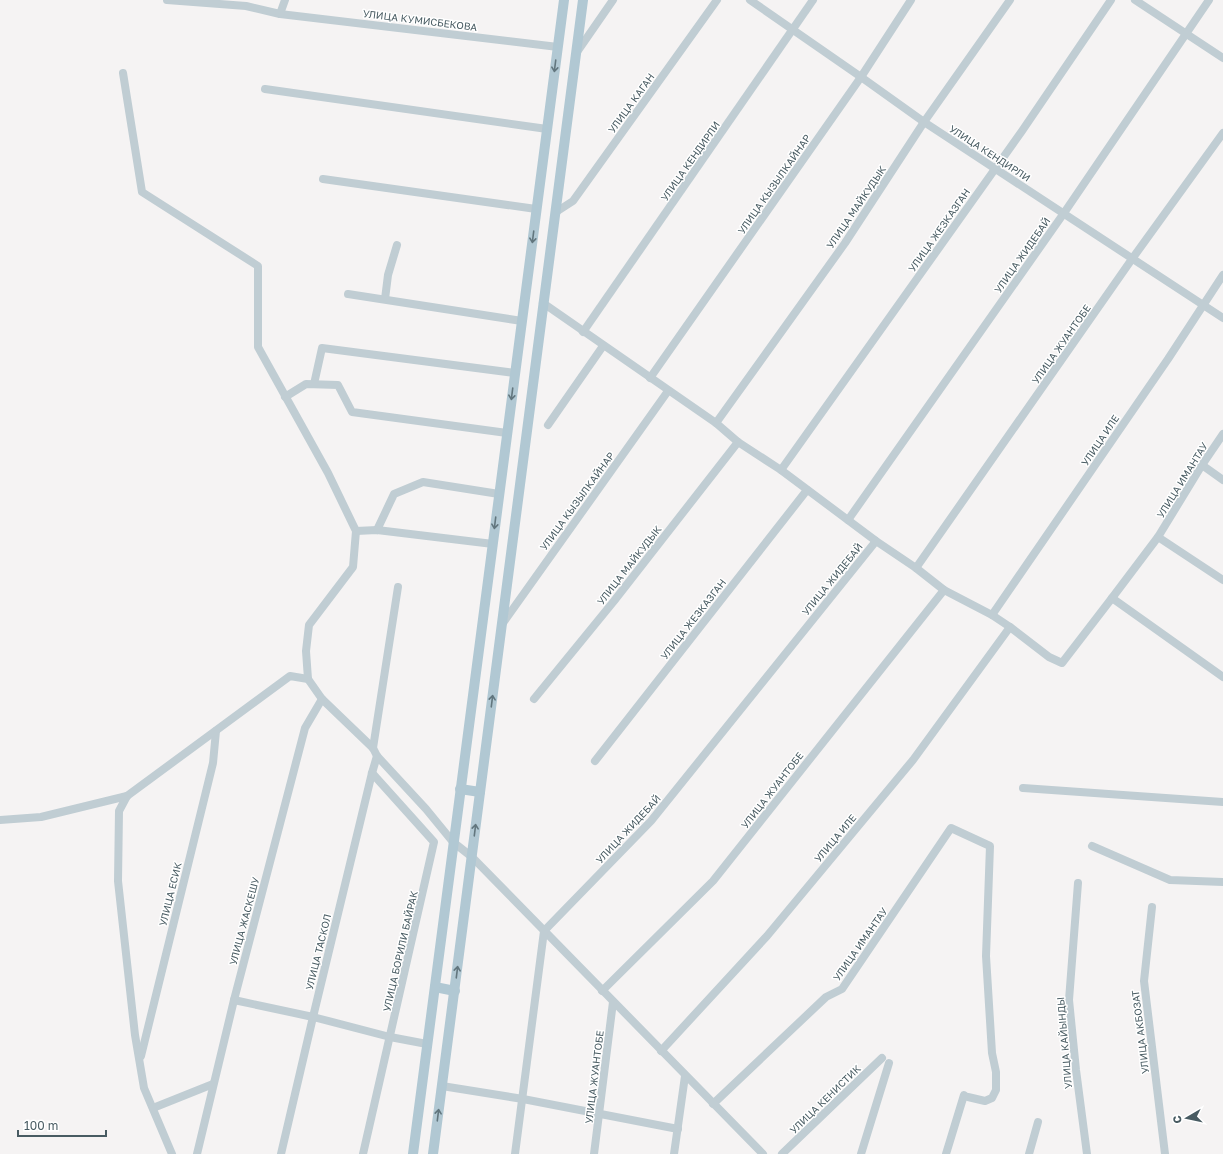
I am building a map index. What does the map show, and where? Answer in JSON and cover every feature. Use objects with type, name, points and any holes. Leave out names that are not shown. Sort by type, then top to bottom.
[{"type":"main road","points":[[413,1154],[564,0]]},
{"type":"main road","points":[[434,1154],[583,0]]},
{"type":"main road","points":[[460,789],[480,792]]},
{"type":"main road","points":[[435,987],[454,991]]},
{"type":"street","name":"УЛИЦА КУМИСБЕКОВА","points":[[167,0],[246,6],[280,14],[558,47]]},
{"type":"street","points":[[280,14],[285,0]]},
{"type":"street","points":[[577,52],[613,0]]},
{"type":"street","name":"УЛИЦА КАГАН","points":[[556,212],[573,201],[717,0]]},
{"type":"street","name":"УЛИЦА КЕНДИРЛИ","points":[[750,0],[924,122],[1223,318]]},
{"type":"street","name":"УЛИЦА КЕНДИРЛИ","points":[[583,332],[813,0]]},
{"type":"street","name":"УЛИЦА КЫЗЫЛКАЙНАР","points":[[650,378],[861,77],[911,0]]},
{"type":"street","name":"УЛИЦА МАЙКУДЫК","points":[[716,423],[845,243],[924,122],[1010,0]]},
{"type":"street","name":"УЛИЦА ЖЕЗКАЗГАН","points":[[781,470],[1022,131],[1111,0]]},
{"type":"street","points":[[1135,0],[1223,58]]},
{"type":"street","name":"УЛИЦА ЖИДЕБАЙ","points":[[848,520],[1064,213],[1208,0]]},
{"type":"street","points":[[123,73],[142,192],[258,266],[258,347],[328,473],[356,531],[353,567],[309,626],[306,651],[308,679],[322,699],[373,748],[377,756],[454,842],[472,857],[763,1154]]},
{"type":"street","points":[[265,89],[547,129]]},
{"type":"street","name":"УЛИЦА ЖУАНТОБЕ","points":[[916,568],[1132,259],[1223,133]]},
{"type":"street","points":[[323,179],[536,209]]},
{"type":"street","points":[[385,300],[388,275],[397,245]]},
{"type":"street","name":"УЛИЦА ИЛЕ","points":[[992,615],[1168,359],[1223,275]]},
{"type":"street","points":[[348,294],[522,321]]},
{"type":"street","points":[[543,304],[716,423],[738,442],[781,470],[944,590],[992,615],[1010,627]]},
{"type":"street","points":[[548,426],[603,346]]},
{"type":"street","points":[[314,384],[322,348],[515,373]]},
{"type":"street","points":[[285,397],[306,384],[338,385],[352,412],[507,433]]},
{"type":"street","name":"УЛИЦА КЫЗЫЛКАЙНАР","points":[[502,623],[668,391]]},
{"type":"street","name":"УЛИЦА ИМАНТАУ","points":[[1010,627],[1049,657],[1062,663],[1158,537],[1202,465],[1223,434]]},
{"type":"street","name":"УЛИЦА МАЙКУДЫК","points":[[534,699],[614,601],[738,442]]},
{"type":"street","points":[[1202,465],[1223,480]]},
{"type":"street","points":[[377,530],[394,494],[423,482],[499,494]]},
{"type":"street","name":"УЛИЦА ЖЕЗКАЗГАН","points":[[595,761],[807,490]]},
{"type":"street","points":[[356,531],[377,530],[493,544]]},
{"type":"street","points":[[1158,537],[1223,580]]},
{"type":"street","name":"УЛИЦА ЖИДЕБАЙ","points":[[544,931],[651,821],[876,541]]},
{"type":"street","points":[[373,748],[398,587]]},
{"type":"street","name":"УЛИЦА ЖУАНТОБЕ","points":[[602,991],[713,881],[944,590]]},
{"type":"street","points":[[1112,598],[1223,677]]},
{"type":"street","name":"УЛИЦА ИЛЕ","points":[[661,1051],[767,936],[903,772],[1010,627]]},
{"type":"street","points":[[0,820],[41,817],[127,796],[290,676],[308,679]]},
{"type":"street","name":"УЛИЦА ЖАСКЕШУ","points":[[197,1154],[234,1000],[305,728],[322,699]]},
{"type":"street","name":"УЛИЦА ЕСИК","points":[[139,1060],[213,764],[216,731]]},
{"type":"street","name":"УЛИЦА ТАСКОЛ","points":[[281,1154],[377,756]]},
{"type":"street","name":"УЛИЦА БОРИЛИ БАЙРАК","points":[[363,1154],[434,842],[372,774]]},
{"type":"street","points":[[1023,788],[1223,802]]},
{"type":"street","points":[[127,796],[119,811],[118,881],[139,1060],[144,1088],[172,1154]]},
{"type":"street","name":"УЛИЦА ИМАНТАУ","points":[[713,1104],[826,997],[842,989],[951,828],[990,846],[986,956],[992,1053],[996,1072],[996,1090],[992,1098],[985,1101],[966,1096],[946,1154]]},
{"type":"street","points":[[1092,846],[1170,880],[1223,882]]},
{"type":"street","name":"УЛИЦА КАЙЫНДЫ","points":[[1078,882],[1069,1000],[1086,1154]]},
{"type":"street","name":"УЛИЦА АКБОЗАТ","points":[[1152,907],[1144,981],[1165,1154]]},
{"type":"street","points":[[515,1154],[544,931]]},
{"type":"street","points":[[234,1000],[313,1017],[390,1037],[428,1044]]},
{"type":"street","name":"УЛИЦА ЖУАНТОБЕ","points":[[594,1154],[614,1002]]},
{"type":"street","name":"УЛИЦА КЕНИСТИК","points":[[782,1154],[886,1061],[861,1154]]},
{"type":"street","points":[[674,1154],[685,1076]]},
{"type":"street","points":[[153,1108],[213,1084]]},
{"type":"street","points":[[442,1086],[678,1129]]},
{"type":"street","points":[[1029,1154],[1038,1122]]}]
